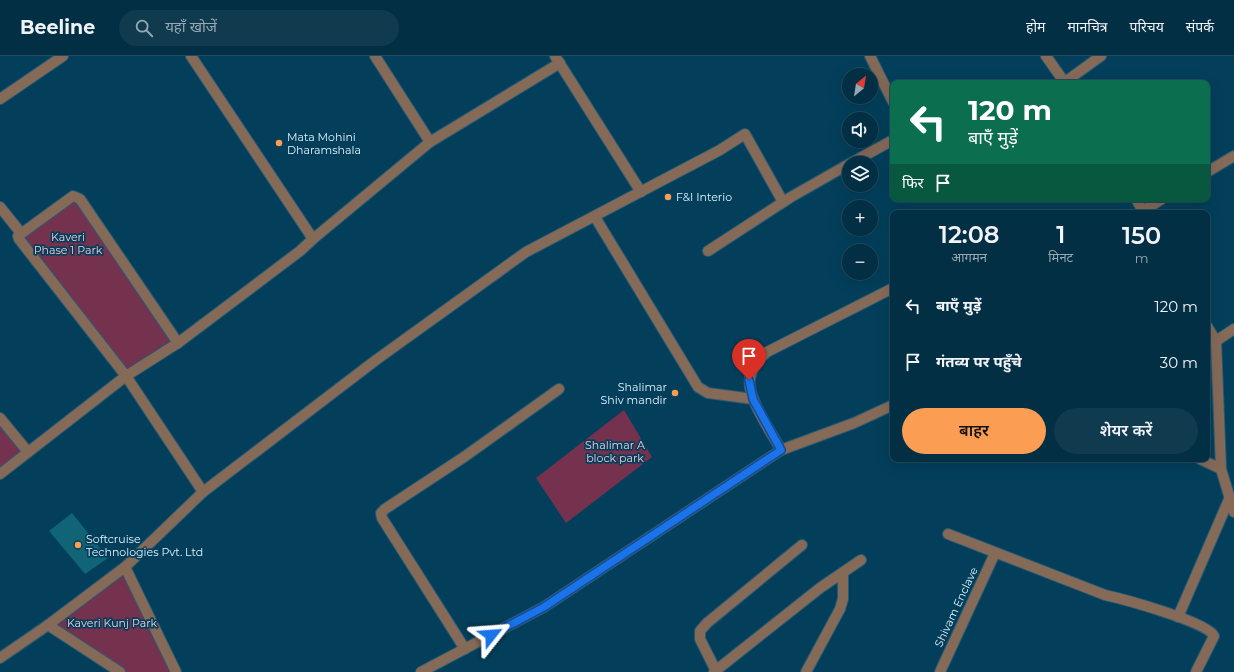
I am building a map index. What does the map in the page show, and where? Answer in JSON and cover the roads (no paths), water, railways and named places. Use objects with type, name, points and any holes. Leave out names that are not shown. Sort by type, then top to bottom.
[{"type":"street","points":[[0,100],[63,56]]},
{"type":"street","points":[[191,56],[313,239]]},
{"type":"street","points":[[375,56],[430,142]]},
{"type":"street","points":[[870,56],[890,96]]},
{"type":"street","points":[[1046,56],[1063,80]]},
{"type":"street","points":[[1069,80],[1102,56]]},
{"type":"street","points":[[0,474],[126,376],[178,343],[300,251],[430,142],[558,60],[641,192]]},
{"type":"street","points":[[0,658],[48,625],[125,567],[203,492],[376,360],[526,252],[720,150],[745,134],[783,202]]},
{"type":"street","points":[[864,156],[890,142]]},
{"type":"street","points":[[1210,170],[1234,156]]},
{"type":"street","points":[[708,251],[783,202],[842,169]]},
{"type":"street","points":[[178,343],[80,199],[73,196],[18,236],[126,376],[203,492]]},
{"type":"street","points":[[1146,210],[1158,202]]},
{"type":"street","points":[[0,207],[21,233]]},
{"type":"street","points":[[595,217],[698,387],[708,393],[753,399]]},
{"type":"street","points":[[781,450],[753,399],[749,380],[758,360],[767,352],[890,290]]},
{"type":"street","points":[[1216,341],[1234,329]]},
{"type":"street","points":[[1210,331],[1216,341],[1221,469],[1234,512]]},
{"type":"street","points":[[465,649],[382,518],[381,513],[464,457],[559,389]]},
{"type":"street","points":[[421,672],[544,607],[781,450],[854,423],[890,406]]},
{"type":"street","points":[[0,418],[28,452]]},
{"type":"street","points":[[1206,462],[1221,469]]},
{"type":"street","points":[[1178,617],[1230,497]]},
{"type":"street","points":[[948,534],[1105,595],[1127,600],[1178,617],[1214,633],[1214,636],[1196,672]]},
{"type":"street","points":[[802,546],[707,623],[700,631],[700,639],[715,671],[820,588],[843,574],[861,560]]},
{"type":"street","name":"Shivam Enclave","points":[[940,672],[995,553]]},
{"type":"street","points":[[125,567],[176,672]]},
{"type":"street","points":[[806,672],[840,609],[843,599],[843,574]]},
{"type":"street","points":[[48,625],[120,672]]},
{"type":"place","name":"Mata Mohini Dharamshala","points":[[279,143]]},
{"type":"place","name":"F&I Interio","points":[[668,197]]},
{"type":"place","name":"Shalimar Shiv mandir","points":[[675,393]]},
{"type":"place","name":"Softcruise Technologies Pvt. Ltd","points":[[78,545]]},
{"type":"park label","name":"Kaveri Phase 1 Park","points":[[68,243]]},
{"type":"park label","name":"Shalimar A block park","points":[[615,451]]},
{"type":"park label","name":"Kaveri Kunj Park","points":[[112,623]]}]
